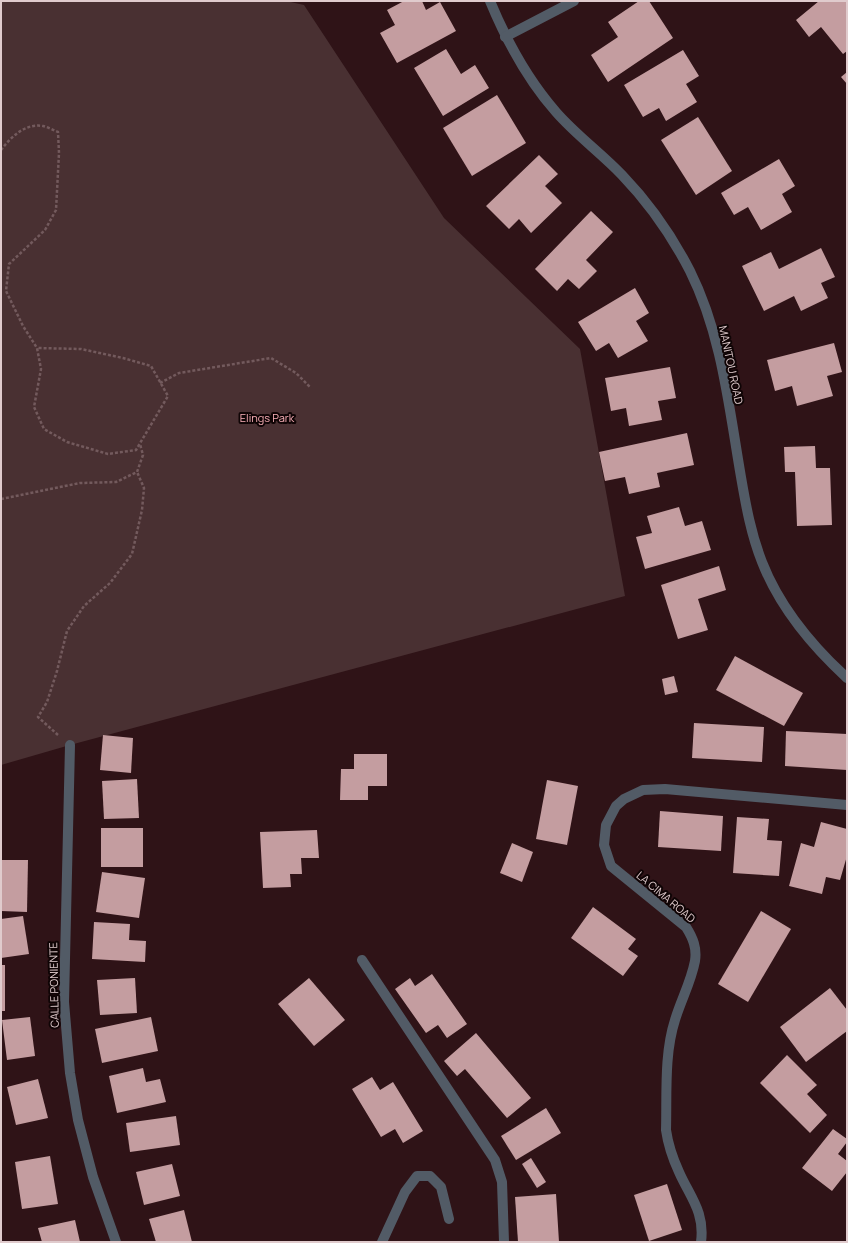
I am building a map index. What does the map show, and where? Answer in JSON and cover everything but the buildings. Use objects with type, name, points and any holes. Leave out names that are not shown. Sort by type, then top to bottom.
[{"type":"street","name":"MANITOU ROAD","points":[[490,1],[505,37],[535,86],[558,114],[622,175],[648,205],[671,238],[690,272],[706,309],[717,347],[749,523],[762,562],[779,599],[796,624],[822,656],[847,678]]},
{"type":"street","points":[[505,37],[574,1]]},
{"type":"street","name":"CALLE PONIENTE","points":[[70,745],[64,1002],[70,1073],[78,1120],[93,1177],[116,1242]]},
{"type":"street","name":"LA CIMA ROAD","points":[[701,1242],[701,1219],[693,1198],[679,1172],[668,1142],[666,1130],[669,1055],[675,1020],[689,983],[695,961],[696,949],[686,926],[611,866],[604,846],[606,825],[616,806],[624,799],[644,790],[666,789],[847,805]]},
{"type":"street","points":[[362,960],[494,1160],[502,1182],[504,1242]]},
{"type":"street","points":[[382,1242],[405,1192],[417,1176],[430,1176],[441,1186],[449,1219]]},
{"type":"path","points":[[1,150],[10,138],[24,128],[43,126],[58,132],[59,153],[56,210],[45,230],[9,264],[6,290],[23,326],[37,348],[41,369],[34,407],[44,428],[67,442],[108,454],[136,450],[168,396],[152,366],[81,349],[37,348]]},
{"type":"path","points":[[160,383],[179,373],[271,358],[296,373],[310,387]]},
{"type":"path","points":[[70,745],[38,717],[47,702],[67,631],[84,606],[110,583],[132,554],[142,510],[144,488],[137,472],[143,455],[140,443]]},
{"type":"path","points":[[1,499],[80,483],[116,482],[137,472]]},
{"type":"green space","name":"Elings Park","points":[[1,1],[286,1],[304,5],[444,218],[580,349],[625,596],[70,745],[1,765]]}]
